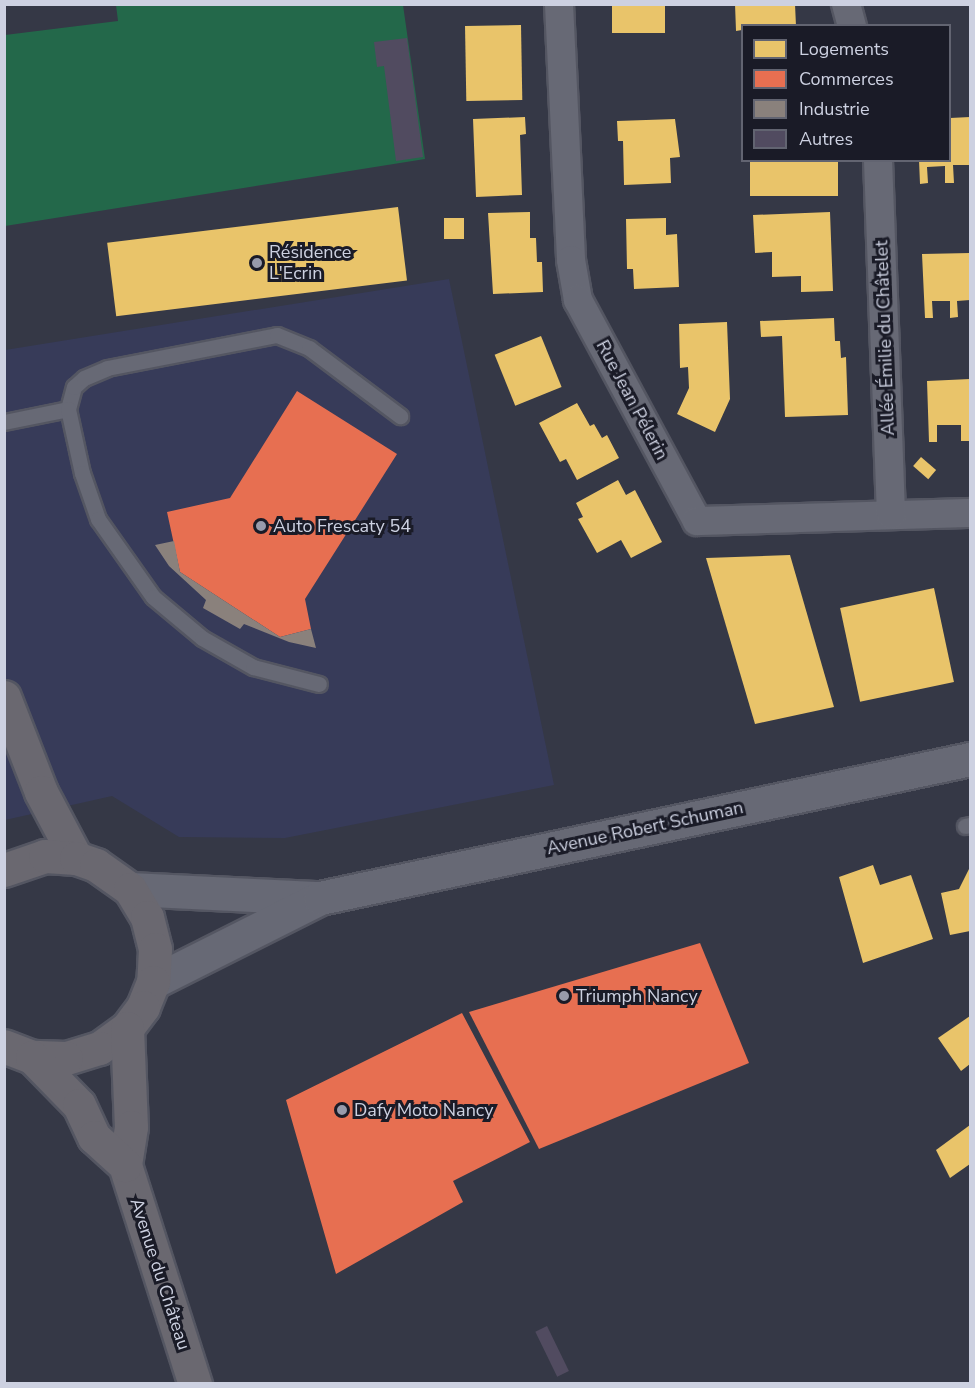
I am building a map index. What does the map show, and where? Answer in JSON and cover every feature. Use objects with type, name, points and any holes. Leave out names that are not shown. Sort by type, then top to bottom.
[{"type":"main road","points":[[4,697],[41,792],[76,858]]},
{"type":"main road","points":[[4,870],[45,856],[76,858],[114,875],[130,889],[147,917],[153,939],[153,982],[143,1007],[127,1028],[99,1048],[66,1058],[18,1051]]},
{"type":"main road","name":"Avenue du Château","points":[[127,1028],[131,1127],[125,1165],[195,1383]]},
{"type":"main road","points":[[18,1051],[79,1105],[94,1137],[125,1165]]},
{"type":"street","name":"Rue Jean Pélerin","points":[[560,4],[571,260],[578,300],[697,521],[970,513]]},
{"type":"street","points":[[846,4],[851,24]]},
{"type":"street","name":"Allée Émilie du Châtelet","points":[[878,162],[891,515]]},
{"type":"street","name":"Avenue Robert Schuman","points":[[153,982],[320,898],[970,759]]},
{"type":"street","name":"Avenue Robert Schuman","points":[[130,889],[320,898]]},
{"type":"lane","points":[[319,684],[253,667],[202,638],[153,597],[98,519],[82,473],[69,409],[74,387],[84,378],[107,368],[277,335],[309,348],[400,416]]},
{"type":"lane","points":[[4,422],[69,409]]},
{"type":"shaded area","points":[[449,279],[554,785],[285,838],[179,837],[112,796],[5,820],[5,350]]},
{"type":"green space","points":[[116,5],[403,5],[425,159],[5,226],[5,35],[118,21]]},
{"type":"building: Logements","points":[[612,4],[665,4],[665,33],[612,33]]},
{"type":"building: Logements","points":[[735,4],[795,4],[796,24],[741,24],[741,30],[736,31]]},
{"type":"building: Logements","points":[[521,25],[522,100],[466,101],[465,26]]},
{"type":"building: Logements","points":[[525,117],[526,134],[520,135],[522,195],[476,197],[473,119]]},
{"type":"building: Logements","points":[[970,117],[970,165],[953,165],[954,183],[945,183],[945,166],[927,167],[928,183],[920,184],[919,162],[951,162],[951,118]]},
{"type":"building: Logements","points":[[675,119],[680,157],[670,158],[671,183],[624,185],[623,141],[618,141],[617,121]]},
{"type":"building: Logements","points":[[750,162],[838,162],[838,196],[750,196]]},
{"type":"building: Logements","name":"Résidence L'Ecrin","points":[[398,207],[407,280],[116,316],[107,243]]},
{"type":"building: Logements","points":[[530,212],[530,238],[536,238],[537,262],[542,262],[543,292],[493,294],[488,213]]},
{"type":"building: Logements","points":[[830,212],[833,291],[801,292],[801,276],[772,277],[772,252],[755,253],[753,215]]},
{"type":"building: Logements","points":[[444,218],[464,218],[464,239],[444,239]]},
{"type":"building: Logements","points":[[666,218],[666,235],[677,234],[679,287],[634,289],[633,269],[627,269],[626,219]]},
{"type":"building: Logements","points":[[970,253],[970,300],[957,301],[958,317],[950,318],[950,301],[932,301],[933,318],[925,318],[922,254]]},
{"type":"building: Logements","points":[[834,318],[835,341],[840,341],[841,358],[846,357],[848,415],[785,417],[782,336],[761,337],[760,321]]},
{"type":"building: Logements","points":[[727,322],[730,399],[715,432],[677,414],[689,388],[688,367],[680,368],[679,324]]},
{"type":"building: Logements","points":[[541,336],[562,387],[515,406],[495,355]]},
{"type":"building: Logements","points":[[970,379],[969,441],[961,441],[961,425],[937,425],[937,442],[929,442],[927,381]]},
{"type":"building: Logements","points":[[577,403],[590,426],[594,424],[602,438],[607,435],[619,458],[577,480],[566,459],[560,462],[539,423]]},
{"type":"building: Logements","points":[[921,457],[936,470],[928,479],[913,466]]},
{"type":"building: Logements","points":[[618,480],[626,495],[635,490],[662,542],[631,558],[621,540],[597,553],[578,519],[583,517],[576,503]]},
{"type":"building: Logements","points":[[790,555],[834,707],[755,724],[706,558]]},
{"type":"building: Logements","points":[[934,588],[954,682],[860,702],[840,608]]},
{"type":"building: Logements","points":[[873,865],[880,885],[911,875],[933,939],[863,963],[839,877]]},
{"type":"building: Logements","points":[[970,867],[970,931],[950,935],[941,893],[959,889]]},
{"type":"building: Logements","points":[[970,1016],[970,1064],[961,1071],[938,1038]]},
{"type":"building: Logements","points":[[970,1125],[970,1164],[950,1178],[936,1150]]},
{"type":"building: Commerces","name":"Auto Frescaty 54","points":[[297,391],[397,454],[305,599],[311,629],[280,637],[180,572],[167,512],[230,498]]},
{"type":"building: Commerces","points":[[700,943],[749,1063],[539,1149],[469,1012]]},
{"type":"building: Commerces","points":[[462,1013],[530,1142],[453,1181],[463,1202],[336,1274],[286,1100]]},
{"type":"building: Industrie","points":[[174,541],[180,572],[280,637],[311,629],[316,648],[289,642],[244,624],[240,629],[203,608],[206,600],[169,566],[155,545]]},
{"type":"building: Autres","points":[[407,38],[423,157],[396,161],[384,66],[377,67],[374,42]]},
{"type":"building: Autres","points":[[547,1326],[569,1371],[557,1377],[535,1332]]},
{"type":"place","name":"Résidence L'Ecrin","points":[[257,263]]},
{"type":"place","name":"Auto Frescaty 54","points":[[261,526]]},
{"type":"place","name":"Triumph Nancy","points":[[564,996]]},
{"type":"place","name":"Dafy Moto Nancy","points":[[342,1110]]}]
